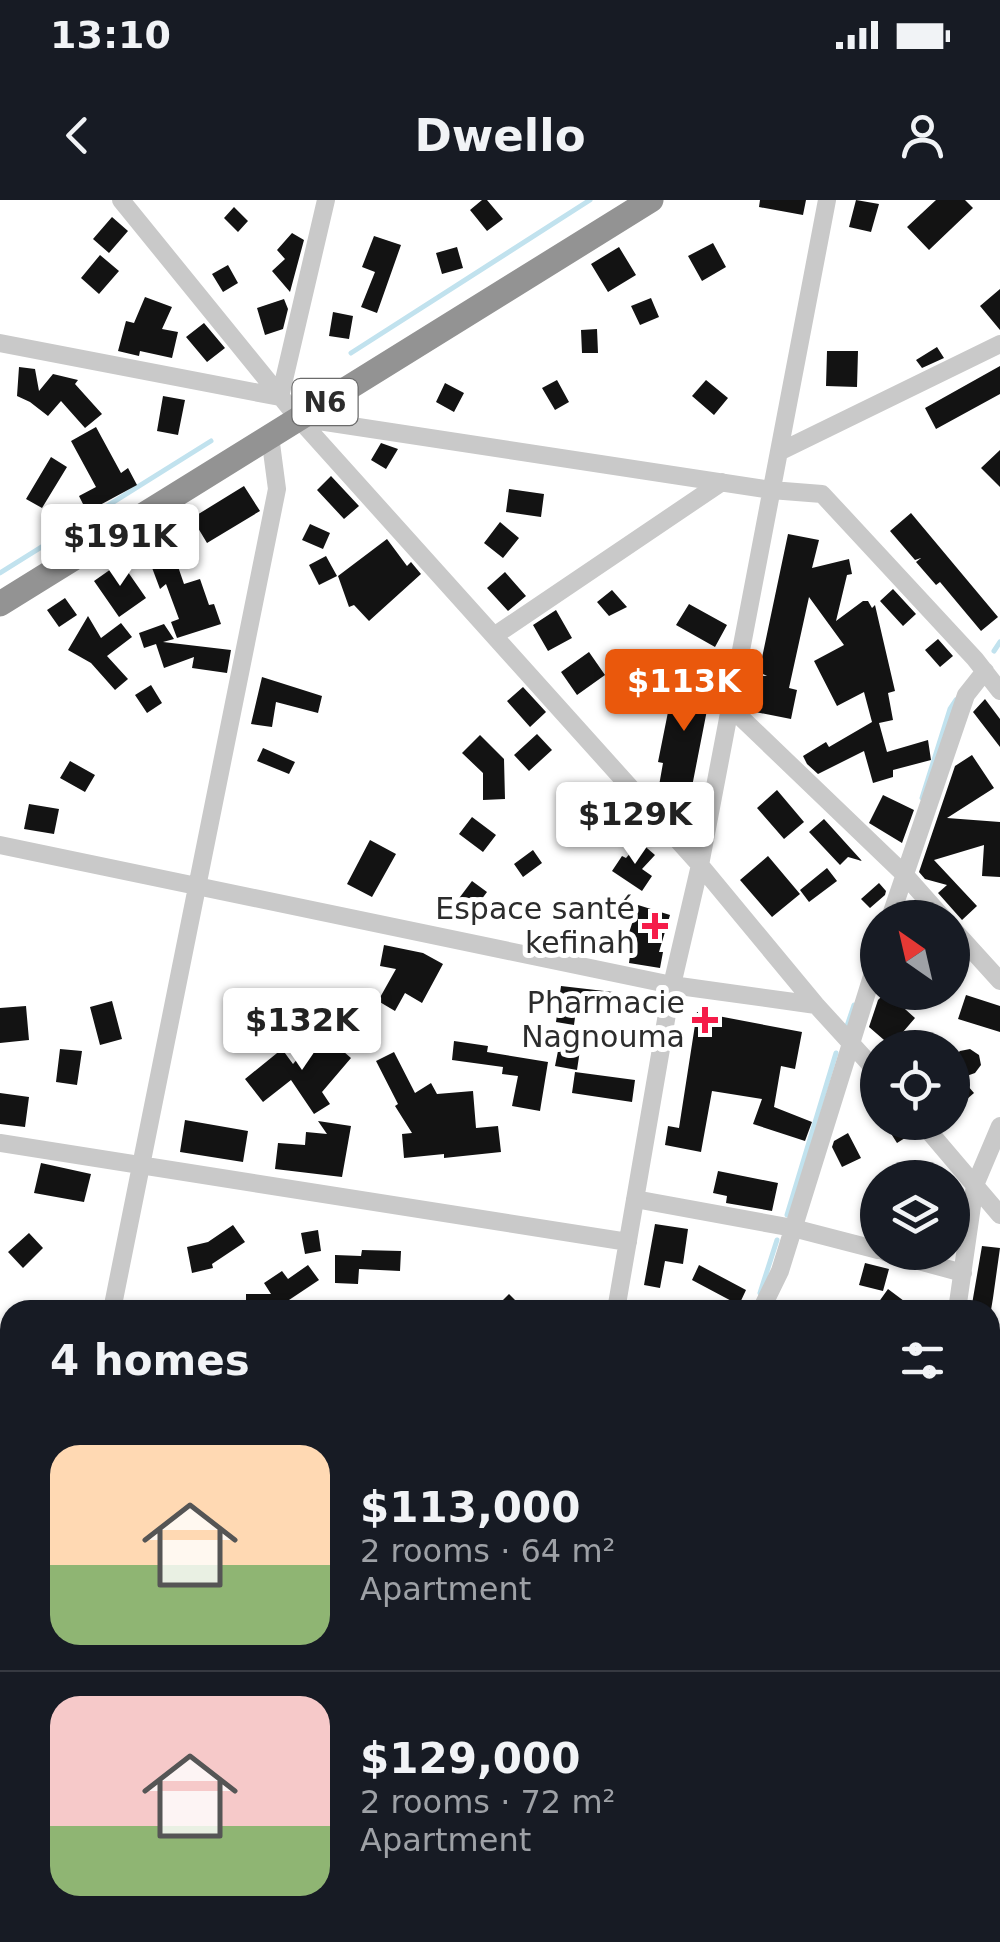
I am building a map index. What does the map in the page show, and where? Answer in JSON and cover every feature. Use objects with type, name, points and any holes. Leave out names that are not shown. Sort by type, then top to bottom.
[{"type":"highway","name":"N6","points":[[0,587],[624,200]]},
{"type":"highway","name":"N6","points":[[0,604],[270,436],[289,407],[651,200]]},
{"type":"street","points":[[121,200],[289,407],[700,865],[860,1052]]},
{"type":"street","points":[[289,407],[326,200]]},
{"type":"street","points":[[618,1300],[672,986],[700,865],[826,200]]},
{"type":"street","points":[[0,343],[289,407],[722,482],[822,494],[1000,691]]},
{"type":"street","points":[[779,452],[1000,344]]},
{"type":"street","points":[[114,1300],[277,489],[270,436]]},
{"type":"street","points":[[494,636],[722,482]]},
{"type":"street","points":[[896,900],[966,695],[985,671]]},
{"type":"street","points":[[730,707],[927,900]]},
{"type":"street","points":[[0,845],[672,986],[816,1005]]},
{"type":"street","points":[[970,948],[1000,981]]},
{"type":"street","points":[[766,1300],[780,1270],[860,1010]]},
{"type":"street","points":[[958,1300],[975,1185],[1000,1126]]},
{"type":"street","points":[[936,1140],[1000,1215]]},
{"type":"street","points":[[0,1143],[628,1242]]},
{"type":"street","points":[[635,1199],[792,1228],[860,1245]]},
{"type":"street","points":[[954,1270],[962,1272]]},
{"type":"building","points":[[487,200],[503,219],[487,231],[470,210]]},
{"type":"building","points":[[760,200],[806,200],[803,215],[759,207]]},
{"type":"building","points":[[856,200],[879,204],[871,232],[849,227]]},
{"type":"building","points":[[936,200],[965,200],[973,208],[929,250],[907,227]]},
{"type":"building","points":[[234,207],[248,221],[238,232],[224,218]]},
{"type":"building","points":[[112,217],[128,231],[109,253],[93,239]]},
{"type":"building","points":[[292,233],[304,240],[290,292],[272,271],[285,259],[277,250]]},
{"type":"building","points":[[374,236],[401,245],[377,313],[361,307],[375,272],[362,267]]},
{"type":"building","points":[[713,243],[726,267],[702,281],[688,256]]},
{"type":"building","points":[[457,247],[463,268],[442,274],[436,253]]},
{"type":"building","points":[[619,247],[636,275],[608,292],[591,264]]},
{"type":"building","points":[[100,255],[119,271],[99,294],[81,278]]},
{"type":"building","points":[[228,265],[238,283],[223,292],[212,274]]},
{"type":"building","points":[[1000,289],[1000,330],[980,306]]},
{"type":"building","points":[[145,297],[172,307],[162,329],[178,332],[172,358],[118,351],[126,321],[134,323]]},
{"type":"building","points":[[651,298],[659,317],[640,325],[631,306]]},
{"type":"building","points":[[284,299],[288,309],[283,329],[265,335],[257,308]]},
{"type":"building","points":[[333,312],[353,316],[349,339],[329,336]]},
{"type":"building","points":[[204,323],[225,348],[207,362],[186,337]]},
{"type":"building","points":[[597,329],[598,353],[582,353],[581,330]]},
{"type":"building","points":[[937,347],[944,358],[922,368],[916,360]]},
{"type":"building","points":[[827,351],[858,351],[857,387],[826,386]]},
{"type":"building","points":[[1000,366],[1000,394],[936,429],[925,408]]},
{"type":"building","points":[[19,367],[35,369],[39,391],[53,374],[78,380],[75,384],[102,414],[85,428],[61,401],[48,416],[17,396]]},
{"type":"building","points":[[557,380],[569,402],[555,410],[542,388]]},
{"type":"building","points":[[706,380],[728,398],[714,415],[692,396]]},
{"type":"building","points":[[445,383],[464,393],[454,412],[436,402]]},
{"type":"building","points":[[163,396],[185,400],[178,435],[157,431]]},
{"type":"building","points":[[96,427],[121,473],[128,468],[137,485],[87,512],[79,496],[96,487],[71,441]]},
{"type":"building","points":[[381,443],[398,449],[386,469],[371,460]]},
{"type":"building","points":[[1000,450],[1000,487],[981,468]]},
{"type":"building","points":[[51,457],[67,467],[42,508],[26,499]]},
{"type":"building","points":[[331,476],[359,506],[344,519],[317,490]]},
{"type":"building","points":[[244,486],[260,511],[207,543],[192,518]]},
{"type":"building","points":[[509,489],[544,494],[541,517],[506,512]]},
{"type":"building","points":[[911,513],[998,617],[981,631],[940,582],[936,585],[916,562],[921,558],[915,560],[890,531]]},
{"type":"building","points":[[500,522],[519,538],[503,558],[484,543]]},
{"type":"building","points":[[310,524],[330,533],[323,549],[302,540]]},
{"type":"building","points":[[168,532],[176,546],[172,549],[184,584],[200,579],[221,624],[177,638],[171,622],[179,619],[166,584],[160,589],[151,565],[162,561],[151,543]]},
{"type":"building","points":[[788,534],[819,540],[812,568],[849,559],[852,574],[847,575],[836,621],[863,601],[868,601],[872,608],[875,605],[895,691],[888,693],[893,720],[879,723],[887,752],[928,740],[931,760],[893,770],[893,777],[873,783],[864,751],[818,774],[807,764],[803,756],[826,742],[829,747],[872,722],[864,692],[837,706],[814,661],[844,645],[809,597],[789,688],[797,690],[791,719],[755,712],[762,676],[767,676],[759,672]]},
{"type":"building","points":[[387,539],[407,566],[411,562],[421,574],[369,621],[354,605],[349,607],[338,576]]},
{"type":"building","points":[[326,556],[337,576],[319,585],[309,565]]},
{"type":"building","points":[[121,562],[146,598],[119,617],[94,581]]},
{"type":"building","points":[[505,572],[526,596],[508,611],[487,588]]},
{"type":"building","points":[[893,589],[916,614],[903,626],[880,601]]},
{"type":"building","points":[[612,590],[627,607],[609,616],[597,602]]},
{"type":"building","points":[[65,598],[77,615],[59,627],[47,610]]},
{"type":"building","points":[[689,604],[727,625],[715,647],[676,625]]},
{"type":"building","points":[[556,610],[572,638],[548,651],[533,625]]},
{"type":"building","points":[[88,616],[101,638],[121,623],[132,637],[107,656],[128,679],[115,690],[91,663],[68,650]]},
{"type":"building","points":[[164,624],[174,639],[163,642],[231,650],[227,673],[192,668],[194,657],[164,668],[156,644],[144,648],[139,633]]},
{"type":"building","points":[[938,639],[953,656],[940,667],[925,650]]},
{"type":"building","points":[[589,652],[605,675],[577,695],[561,672]]},
{"type":"building","points":[[679,668],[713,672],[710,710],[689,802],[657,797],[663,763],[658,762],[668,712],[674,713]]},
{"type":"building","points":[[262,677],[322,696],[318,713],[276,702],[272,727],[251,724]]},
{"type":"building","points":[[151,685],[162,703],[147,713],[135,695]]},
{"type":"building","points":[[523,687],[546,712],[530,727],[507,701]]},
{"type":"building","points":[[985,699],[1000,719],[1000,747],[973,712]]},
{"type":"building","points":[[537,734],[552,750],[529,771],[514,755]]},
{"type":"building","points":[[480,735],[504,759],[505,799],[483,800],[483,773],[462,753]]},
{"type":"building","points":[[263,748],[295,762],[289,774],[257,761]]},
{"type":"building","points":[[972,755],[994,788],[947,818],[1000,822],[1000,877],[982,876],[984,845],[934,860],[977,906],[970,913],[970,900],[944,900],[938,893],[947,885],[925,879],[919,872],[955,766]]},
{"type":"building","points":[[70,761],[95,775],[85,792],[60,778]]},
{"type":"building","points":[[777,790],[804,822],[784,839],[757,808]]},
{"type":"building","points":[[883,795],[914,810],[902,843],[869,823]]},
{"type":"building","points":[[29,804],[59,809],[54,834],[24,829]]},
{"type":"building","points":[[472,817],[496,835],[483,852],[459,834]]},
{"type":"building","points":[[824,819],[862,861],[848,857],[840,865],[809,832]]},
{"type":"building","points":[[370,840],[396,854],[372,897],[347,884]]},
{"type":"building","points":[[640,842],[655,855],[642,869],[652,876],[642,891],[612,871],[622,856],[626,858]]},
{"type":"building","points":[[533,850],[542,863],[523,877],[514,864]]},
{"type":"building","points":[[768,856],[800,894],[772,917],[740,880]]},
{"type":"building","points":[[827,868],[837,881],[809,902],[800,890]]},
{"type":"building","points":[[472,881],[487,892],[472,912],[457,901]]},
{"type":"building","points":[[879,883],[886,891],[879,900],[861,899]]},
{"type":"building","points":[[638,905],[670,915],[659,952],[663,952],[660,968],[629,963],[632,941],[627,939]]},
{"type":"building","points":[[384,945],[423,953],[443,964],[422,1003],[405,993],[395,1011],[378,1001],[396,969],[380,966]]},
{"type":"building","points":[[561,986],[613,992],[610,1015],[576,1010],[574,1025],[556,1022]]},
{"type":"building","points":[[970,996],[1000,1006],[1000,1032],[958,1019],[961,1010],[970,1010]]},
{"type":"building","points":[[112,1001],[122,1039],[100,1045],[90,1007]]},
{"type":"building","points":[[26,1006],[29,1040],[0,1043],[0,1008]]},
{"type":"building","points":[[875,1010],[906,1010],[915,1018],[905,1030],[869,1027]]},
{"type":"building","points":[[697,1012],[802,1032],[795,1069],[781,1066],[774,1107],[812,1122],[805,1141],[753,1124],[762,1099],[712,1091],[701,1152],[665,1145],[668,1126],[679,1128]]},
{"type":"building","points":[[321,1032],[351,1058],[322,1092],[330,1104],[314,1114],[291,1080],[263,1102],[245,1079],[282,1049],[293,1064]]},
{"type":"building","points":[[454,1041],[488,1046],[487,1052],[548,1062],[540,1111],[512,1106],[518,1076],[502,1074],[503,1067],[452,1060]]},
{"type":"building","points":[[559,1046],[580,1050],[577,1070],[555,1066]]},
{"type":"building","points":[[60,1049],[82,1051],[77,1085],[56,1082]]},
{"type":"building","points":[[970,1049],[979,1055],[981,1065],[970,1075]]},
{"type":"building","points":[[394,1052],[415,1093],[431,1083],[437,1094],[473,1091],[476,1128],[498,1126],[501,1152],[404,1158],[402,1134],[412,1133],[395,1106],[398,1104],[376,1061]]},
{"type":"building","points":[[575,1072],[635,1080],[632,1102],[572,1093]]},
{"type":"building","points":[[0,1093],[29,1097],[25,1127],[0,1124]]},
{"type":"building","points":[[185,1120],[248,1131],[243,1162],[180,1152]]},
{"type":"building","points":[[318,1121],[351,1126],[342,1177],[275,1169],[278,1143],[305,1145],[306,1132],[327,1134]]},
{"type":"building","points":[[848,1133],[861,1158],[842,1167],[832,1147],[834,1141]]},
{"type":"building","points":[[41,1163],[91,1174],[84,1202],[34,1193]]},
{"type":"building","points":[[718,1171],[778,1183],[772,1211],[726,1203],[727,1196],[713,1193]]},
{"type":"building","points":[[655,1224],[688,1229],[683,1264],[665,1261],[660,1288],[644,1285]]},
{"type":"building","points":[[233,1225],[245,1242],[212,1264],[213,1268],[192,1273],[187,1247],[208,1242]]},
{"type":"building","points":[[318,1230],[321,1251],[305,1254],[301,1233]]},
{"type":"building","points":[[29,1233],[43,1248],[23,1268],[8,1252]]},
{"type":"building","points":[[982,1246],[1000,1248],[992,1300],[973,1300]]},
{"type":"building","points":[[362,1250],[401,1251],[400,1271],[359,1269],[358,1284],[335,1283],[335,1255],[361,1256]]},
{"type":"building","points":[[308,1265],[319,1280],[289,1300],[246,1300],[246,1294],[271,1294],[264,1283],[282,1271],[288,1279]]},
{"type":"building","points":[[699,1265],[746,1290],[741,1300],[730,1300],[692,1280]]},
{"type":"building","points":[[863,1270],[889,1270],[883,1291],[859,1285]]},
{"type":"building","points":[[888,1289],[903,1300],[880,1300]]},
{"type":"waterway","points":[[351,353],[590,200]]},
{"type":"waterway","points":[[0,573],[211,441]]},
{"type":"waterway","points":[[994,651],[1000,642]]},
{"type":"waterway","points":[[922,798],[956,700]]},
{"type":"waterway","points":[[847,1026],[854,1005]]},
{"type":"waterway","points":[[787,1215],[836,1053]]},
{"type":"waterway","points":[[760,1293],[777,1240]]},
{"type":"place","name":"Espace santé kefinah","points":[[655,926]]},
{"type":"place","name":"Pharmacie Nagnouma","points":[[705,1020]]}]
